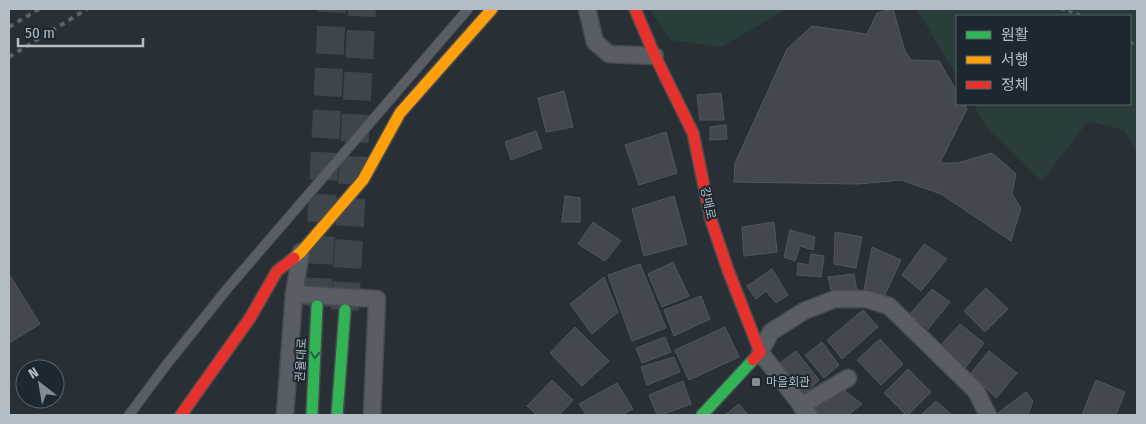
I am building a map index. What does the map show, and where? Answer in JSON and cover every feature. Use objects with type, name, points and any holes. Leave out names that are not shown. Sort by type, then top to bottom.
[{"type":"main road","points":[[181,415],[250,318],[277,271],[301,252],[364,180],[400,113],[492,9]]},
{"type":"main road","name":"강매로","points":[[635,9],[655,56],[693,133],[711,220],[760,352]]},
{"type":"main road","name":"권율대로","points":[[312,415],[317,306]]},
{"type":"main road","points":[[337,415],[345,310]]},
{"type":"main road","points":[[702,415],[760,352]]},
{"type":"street","points":[[587,9],[595,42],[609,54],[655,56]]},
{"type":"street","points":[[286,415],[294,294],[301,252]]},
{"type":"street","points":[[294,294],[377,299],[372,415]]},
{"type":"street","points":[[760,352],[772,332],[804,311],[835,298],[866,299],[889,306],[976,391],[988,415]]},
{"type":"street","name":"강매로","points":[[760,352],[805,411],[848,378]]},
{"type":"lane","points":[[130,415],[167,364],[227,289],[468,9]]},
{"type":"path","points":[[1061,9],[1081,15]]},
{"type":"green space","points":[[649,9],[787,9],[721,47],[671,40]]},
{"type":"green space","points":[[914,9],[1137,9],[1137,151],[1124,130],[1088,121],[1042,181],[986,126],[974,105],[1131,105],[1131,15],[956,15],[956,75],[918,11]]},
{"type":"building","points":[[893,9],[905,51],[911,60],[939,61],[956,90],[956,105],[965,105],[967,109],[940,163],[957,163],[992,153],[1016,174],[1012,194],[1021,208],[1011,241],[941,194],[901,180],[858,184],[734,182],[735,163],[787,49],[812,26],[867,34],[877,13]]},
{"type":"building","points":[[564,91],[573,127],[546,132],[538,98]]},
{"type":"building","points":[[721,93],[724,120],[700,120],[697,95]]},
{"type":"building","points":[[726,125],[727,139],[710,140],[710,127]]},
{"type":"building","points":[[536,131],[542,148],[511,160],[505,142]]},
{"type":"building","points":[[666,132],[677,173],[639,185],[625,145]]},
{"type":"building","points":[[565,196],[580,198],[580,222],[562,222]]},
{"type":"building","points":[[674,196],[687,244],[644,256],[632,209]]},
{"type":"building","points":[[593,222],[621,241],[605,261],[578,244]]},
{"type":"building","points":[[774,222],[777,252],[744,256],[742,227]]},
{"type":"building","points":[[790,230],[815,237],[813,250],[800,246],[795,261],[784,257]]},
{"type":"building","points":[[835,232],[862,237],[856,268],[834,264]]},
{"type":"building","points":[[924,244],[947,259],[921,291],[902,275]]},
{"type":"building","points":[[872,247],[901,260],[884,297],[864,290]]},
{"type":"building","points":[[811,254],[824,256],[821,277],[797,275],[798,263],[809,265]]},
{"type":"building","points":[[673,262],[689,296],[662,307],[648,274]]},
{"type":"building","points":[[640,264],[666,328],[632,341],[608,275]]},
{"type":"building","points":[[772,269],[788,295],[776,303],[766,291],[756,299],[747,286]]},
{"type":"building","points":[[9,274],[40,324],[9,343]]},
{"type":"building","points":[[854,274],[857,292],[832,294],[828,277]]},
{"type":"building","points":[[604,277],[618,312],[592,334],[570,304]]},
{"type":"building","points":[[986,288],[1008,309],[985,332],[964,311]]},
{"type":"building","points":[[932,289],[950,302],[928,329],[910,314]]},
{"type":"building","points":[[701,296],[710,319],[674,336],[664,310]]},
{"type":"building","points":[[863,310],[878,327],[842,359],[827,340]]},
{"type":"building","points":[[960,324],[984,343],[965,368],[941,345]]},
{"type":"building","points":[[575,327],[609,361],[582,386],[550,353]]},
{"type":"building","points":[[725,327],[739,357],[689,380],[675,350]]},
{"type":"building","points":[[665,337],[671,352],[642,363],[636,348]]},
{"type":"building","points":[[880,339],[903,364],[881,385],[857,360]]},
{"type":"building","points":[[822,342],[839,365],[824,378],[805,355]]},
{"type":"building","points":[[796,351],[819,380],[804,394],[780,363]]},
{"type":"building","points":[[989,351],[1017,373],[996,398],[971,373]]},
{"type":"building","points":[[674,357],[680,372],[647,385],[641,367]]},
{"type":"building","points":[[908,369],[931,392],[906,415],[884,393]]},
{"type":"building","points":[[552,380],[573,400],[559,415],[537,415],[527,406]]},
{"type":"building","points":[[1096,380],[1125,392],[1116,415],[1082,415]]},
{"type":"building","points":[[683,381],[691,404],[657,415],[649,395]]},
{"type":"building","points":[[617,383],[633,409],[622,415],[586,415],[579,404]]},
{"type":"building","points":[[842,389],[862,404],[848,415],[817,415],[813,409]]},
{"type":"building","points":[[1026,392],[1033,401],[1028,415],[1000,415],[998,413]]},
{"type":"building","points":[[936,401],[952,415],[921,415]]},
{"type":"building","points":[[739,404],[748,415],[725,415]]},
{"type":"tunnel","points":[[317,306],[332,9]]},
{"type":"tunnel","points":[[345,310],[362,9]]},
{"type":"railway","points":[[9,27],[39,9]]},
{"type":"railway","points":[[9,57],[87,9]]},
{"type":"traffic: fast","points":[[312,415],[317,306]]},
{"type":"traffic: fast","points":[[337,415],[345,310]]},
{"type":"traffic: fast","points":[[702,415],[753,360]]},
{"type":"traffic: slow","points":[[294,258],[363,180],[400,113],[492,9]]},
{"type":"traffic: jam","points":[[635,9],[655,56],[693,133],[711,220],[760,352],[753,360]]},
{"type":"traffic: jam","points":[[181,415],[250,318],[277,271],[294,258]]},
{"type":"place","name":"마을회관","points":[[756,382]]}]
